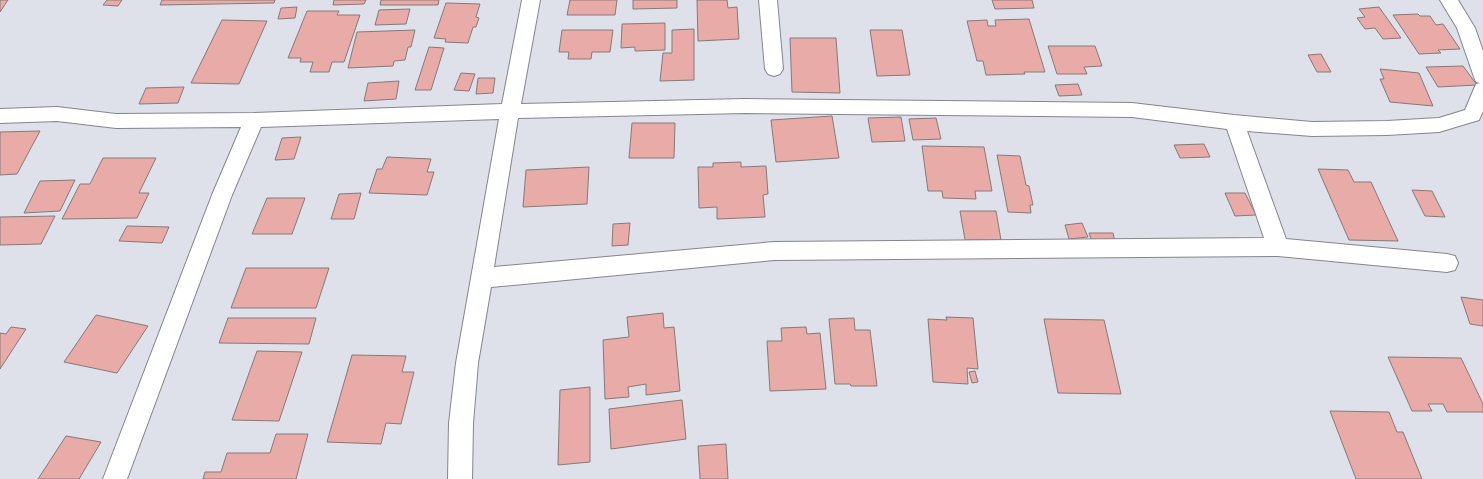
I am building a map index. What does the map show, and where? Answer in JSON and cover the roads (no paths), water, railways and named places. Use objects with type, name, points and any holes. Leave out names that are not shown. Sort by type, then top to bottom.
[{"type":"street","points":[[460,479],[461,423],[467,363],[510,111],[531,0]]},
{"type":"street","points":[[768,0],[774,69]]},
{"type":"street","points":[[1449,0],[1466,28],[1483,77]]},
{"type":"street","points":[[0,116],[57,114],[116,121],[254,120],[510,111],[745,106],[1132,110],[1234,122],[1312,129],[1387,128],[1439,125],[1472,115],[1483,88]]},
{"type":"street","points":[[115,479],[222,194],[254,120]]},
{"type":"street","points":[[1234,122],[1278,247]]},
{"type":"street","points":[[481,278],[774,250],[1278,247],[1448,263]]}]
